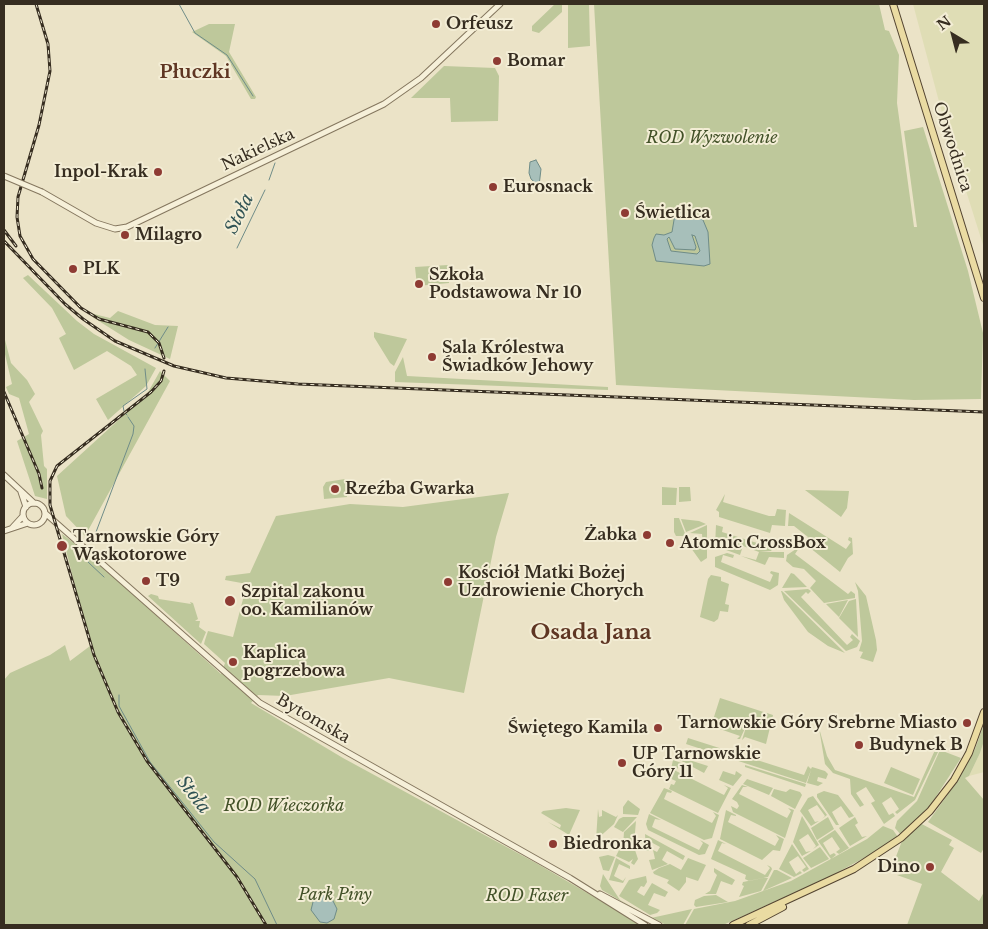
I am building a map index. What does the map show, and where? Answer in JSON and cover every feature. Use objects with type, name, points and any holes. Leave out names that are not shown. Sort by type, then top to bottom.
[{"type":"main road","name":"Obwodnica","points":[[893,4],[984,298]]},
{"type":"main road","points":[[749,925],[872,859],[902,838],[942,796],[962,768],[984,712]]},
{"type":"main road","points":[[733,925],[812,890]]},
{"type":"street","name":"Nakielska","points":[[4,176],[42,192],[96,223],[115,229],[127,227],[384,104],[421,78],[500,4]]},
{"type":"street","points":[[4,475],[34,504],[40,506],[45,513],[42,521]]},
{"type":"street","points":[[12,528],[23,516],[26,507],[21,492]]},
{"type":"street","points":[[26,507],[34,504]]},
{"type":"street","name":"Bytomska","points":[[45,513],[260,703],[593,892],[645,925]]},
{"type":"street","points":[[23,516],[28,523]]},
{"type":"street","points":[[4,531],[28,523],[35,525],[42,521],[54,521]]},
{"type":"street","name":"Bytomska","points":[[593,892],[659,925]]},
{"type":"shaded area","points":[[913,4],[984,4],[984,248],[945,124]]},
{"type":"shaded area","points":[[984,741],[984,772],[969,776],[980,753]]},
{"type":"green space","points":[[555,4],[562,4],[562,12],[539,33],[532,31],[532,26]]},
{"type":"green space","points":[[568,4],[589,4],[590,46],[568,48]]},
{"type":"green space","name":"ROD Wyzwolenie","points":[[594,4],[879,4],[885,30],[889,31],[899,55],[897,103],[914,227],[917,227],[904,131],[923,127],[968,271],[983,333],[981,399],[914,400],[616,385]]},
{"type":"green space","points":[[209,24],[235,24],[229,52],[256,97],[255,99],[251,99],[226,56],[192,32]]},
{"type":"green space","points":[[444,66],[495,68],[499,76],[498,121],[451,122],[450,98],[411,98]]},
{"type":"green space","points":[[448,265],[449,283],[417,286],[415,267]]},
{"type":"green space","points":[[28,275],[77,321],[94,334],[156,368],[146,386],[108,420],[96,399],[137,375],[131,366],[107,351],[74,370],[59,338],[66,334],[52,308],[23,278]]},
{"type":"green space","points":[[118,311],[155,325],[178,326],[170,359],[129,340],[94,318],[90,313],[110,318]]},
{"type":"green space","points":[[374,332],[407,339],[394,366],[390,363],[374,337]]},
{"type":"green space","points":[[4,336],[11,363],[27,380],[35,394],[29,402],[43,431],[41,435],[44,466],[47,469],[47,499],[35,496],[17,441],[29,434],[19,398],[9,394],[6,387],[12,384],[4,350]]},
{"type":"green space","points":[[403,357],[407,376],[608,387],[608,390],[395,382],[395,372]]},
{"type":"green space","points":[[160,371],[170,381],[85,536],[66,516],[57,476],[147,394]]},
{"type":"green space","points":[[345,479],[347,497],[324,499],[323,487],[326,482]]},
{"type":"green space","points":[[662,487],[677,488],[676,505],[662,505]]},
{"type":"green space","points":[[679,487],[690,487],[691,501],[679,502]]},
{"type":"green space","points":[[805,490],[849,491],[847,508],[841,517]]},
{"type":"green space","points":[[509,493],[496,537],[464,693],[389,678],[285,696],[258,695],[251,703],[343,758],[536,863],[642,925],[4,925],[4,680],[10,673],[50,655],[65,645],[70,661],[90,646],[62,534],[86,552],[221,674],[225,663],[204,644],[205,640],[208,631],[233,637],[247,584],[225,580],[226,576],[250,573],[276,516],[350,504],[403,507]]},
{"type":"green space","points":[[725,494],[723,502],[769,516],[775,516],[777,509],[786,510],[785,526],[772,525],[770,533],[719,517],[719,512],[716,510]]},
{"type":"green space","points":[[789,513],[846,549],[851,542],[848,540],[849,537],[852,538],[853,554],[848,558],[840,572],[804,543],[808,537],[794,526],[788,526]]},
{"type":"green space","points":[[674,518],[679,518],[686,536],[676,536],[674,532]]},
{"type":"green space","points":[[681,519],[699,521],[706,524],[686,532]]},
{"type":"green space","points":[[707,525],[707,558],[701,562],[691,548],[703,547],[702,534],[690,533]]},
{"type":"green space","points":[[716,525],[723,527],[722,532],[773,548],[771,551],[759,552],[743,546],[740,555],[715,546]]},
{"type":"green space","points":[[802,545],[805,547],[802,550],[799,548],[795,554],[848,594],[851,591],[855,594],[855,598],[824,603],[810,588],[816,581],[804,569],[793,567],[786,561],[787,555]]},
{"type":"green space","points":[[759,552],[784,552],[784,558],[769,557],[765,565],[741,556],[756,560]]},
{"type":"green space","points":[[727,553],[734,555],[733,558],[723,555],[721,562],[770,582],[773,575],[770,573],[771,571],[779,573],[778,585],[770,590],[715,567],[715,557]]},
{"type":"green space","points":[[791,573],[794,574],[807,587],[782,588]]},
{"type":"green space","points":[[711,575],[721,577],[721,581],[729,584],[725,604],[729,605],[728,612],[720,611],[718,619],[714,622],[700,617],[708,579]]},
{"type":"green space","points":[[855,582],[866,596],[876,640],[877,650],[873,662],[860,658],[863,652],[859,651],[862,641],[858,591]]},
{"type":"green space","points":[[808,589],[811,591],[808,594],[806,592],[801,597],[847,645],[853,640],[850,637],[852,634],[860,641],[857,647],[846,651],[784,591]]},
{"type":"green space","points":[[781,591],[845,653],[828,646],[808,632],[784,600]]},
{"type":"green space","points":[[151,594],[158,596],[159,599],[193,603],[198,619],[195,621],[200,621],[199,627],[206,632],[201,644],[148,596]]},
{"type":"green space","points":[[856,599],[858,637],[839,618],[849,601]]},
{"type":"green space","points":[[848,600],[839,617],[826,604]]},
{"type":"green space","points":[[720,698],[773,715],[766,744],[745,737],[742,740],[747,724],[740,739],[737,739],[740,736],[717,728],[718,721],[713,720]]},
{"type":"green space","points":[[984,724],[984,741],[980,753],[969,776],[965,778],[984,800],[984,848],[981,853],[928,822],[956,783],[975,749]]},
{"type":"green space","points":[[819,728],[827,756],[835,770],[914,797],[935,750],[938,752],[915,800],[897,814],[895,812],[899,809],[891,797],[882,803],[889,815],[893,813],[895,816],[884,824],[871,803],[875,801],[866,787],[856,793],[864,805],[860,807],[851,794],[850,779],[833,773],[825,764]]},
{"type":"green space","points":[[688,738],[804,775],[808,766],[811,769],[812,767],[825,771],[828,774],[826,779],[818,777],[817,781],[823,783],[818,786],[807,783],[811,770],[806,783],[686,744]]},
{"type":"green space","points":[[940,750],[961,758],[928,809],[916,821],[952,840],[949,845],[954,848],[941,872],[979,901],[984,892],[984,925],[907,925],[922,884],[897,875],[905,874],[897,873],[898,870],[892,867],[905,833],[901,835],[895,828],[897,821],[917,801]]},
{"type":"green space","points":[[678,754],[684,754],[683,758],[708,766],[704,773],[674,757]]},
{"type":"green space","points":[[673,760],[684,764],[680,764],[676,771],[724,795],[728,788],[724,785],[731,788],[718,813],[669,789],[671,784],[674,785],[676,781],[669,778]]},
{"type":"green space","points":[[745,765],[806,784],[805,787],[745,767]]},
{"type":"green space","points":[[891,767],[920,779],[913,795],[884,783]]},
{"type":"green space","points":[[723,771],[735,775],[736,771],[742,775],[733,786],[719,780]]},
{"type":"green space","points":[[747,779],[773,788],[769,795],[743,784]]},
{"type":"green space","points":[[742,785],[748,787],[743,787],[739,794],[787,818],[791,811],[788,808],[794,810],[785,838],[733,812],[731,806],[737,809],[739,806],[732,799]]},
{"type":"green space","points":[[664,788],[672,791],[671,793],[667,792],[664,799],[712,823],[716,816],[713,812],[719,815],[712,838],[704,840],[650,813]]},
{"type":"green space","points":[[774,789],[786,792],[790,789],[800,792],[802,795],[795,809],[771,796]]},
{"type":"green space","points":[[824,791],[838,795],[854,816],[849,818],[841,806],[832,812],[839,825],[836,825],[817,797],[817,794]]},
{"type":"green space","points":[[813,796],[827,815],[822,819],[825,816],[817,805],[808,810],[815,822],[819,821],[811,826],[800,811],[808,798]]},
{"type":"green space","points":[[628,800],[640,809],[638,815],[623,814],[623,807]]},
{"type":"green space","points":[[566,808],[580,810],[569,835],[548,822],[560,828],[561,825],[541,813],[543,811]]},
{"type":"green space","points":[[598,809],[599,817],[602,816],[602,810],[616,817],[618,815],[614,824],[596,840]]},
{"type":"green space","points":[[726,810],[736,815],[731,815],[728,822],[775,846],[779,839],[776,835],[784,839],[780,851],[773,850],[762,860],[720,839]]},
{"type":"green space","points":[[649,814],[661,820],[655,819],[652,827],[699,850],[703,843],[700,840],[709,845],[705,854],[699,855],[648,830],[646,824]]},
{"type":"green space","points":[[802,816],[819,845],[813,849],[816,846],[808,834],[799,840],[806,852],[811,851],[802,856],[793,842]]},
{"type":"green space","points":[[623,817],[637,817],[623,832],[614,827],[619,819]]},
{"type":"green space","points":[[828,817],[834,829],[817,840],[811,828]]},
{"type":"green space","points":[[855,817],[858,823],[855,825],[862,837],[867,836],[850,846],[839,828]]},
{"type":"green space","points":[[636,821],[634,844],[623,846],[624,832]]},
{"type":"green space","points":[[883,826],[893,830],[898,837],[886,846],[829,877],[723,925],[685,925],[694,909],[735,901],[791,881],[867,839]]},
{"type":"green space","points":[[835,830],[849,848],[839,854],[836,852],[840,849],[832,837],[823,843],[830,855],[834,853],[836,855],[831,859],[818,841]]},
{"type":"green space","points":[[645,834],[685,856],[683,860],[667,851],[662,860],[668,864],[652,870],[649,860],[655,859],[653,850],[657,852],[660,847],[649,841],[647,846],[649,851],[646,851]]},
{"type":"green space","points":[[718,840],[726,844],[722,843],[718,851],[765,875],[770,868],[767,865],[771,867],[772,869],[768,877],[749,881],[745,879],[746,875],[711,859]]},
{"type":"green space","points":[[792,844],[809,869],[804,872],[802,870],[806,867],[798,856],[789,862],[796,874],[800,871],[802,873],[794,877],[779,869]]},
{"type":"green space","points":[[634,847],[638,859],[634,865],[631,863],[633,859],[629,862],[616,856],[619,850]]},
{"type":"green space","points":[[820,847],[829,859],[811,868],[803,858]]},
{"type":"green space","points":[[608,855],[615,857],[609,871],[603,870],[599,857]]},
{"type":"green space","points":[[616,858],[630,866],[630,869],[619,864],[614,876],[623,881],[626,877],[623,883],[609,880]]},
{"type":"green space","points":[[688,858],[706,865],[698,881],[686,877],[686,882],[679,891],[667,883],[669,880],[653,872],[670,864],[681,870]]},
{"type":"green space","points":[[714,868],[735,880],[732,885],[721,881],[716,894],[705,894],[710,891],[717,875],[714,872]]},
{"type":"green space","points":[[774,870],[792,878],[763,891]]},
{"type":"green space","points":[[603,874],[620,900],[651,918],[692,909],[683,925],[666,925],[653,918],[662,925],[602,890],[600,886]]},
{"type":"green space","points":[[646,876],[647,882],[637,892],[644,896],[652,883],[668,892],[665,897],[654,893],[648,905],[660,910],[650,915],[619,896],[629,880]]},
{"type":"green space","points":[[768,878],[761,891],[739,897],[744,886],[742,885],[743,882]]},
{"type":"green space","points":[[716,895],[728,902],[696,907],[694,905],[695,900],[704,896]]},
{"type":"water","points":[[536,160],[541,169],[539,186],[531,179],[529,173],[530,162]]},
{"type":"water","points":[[679,212],[697,216],[703,220],[708,232],[710,264],[704,266],[656,261],[652,245],[654,238],[656,234],[664,235],[672,232],[675,214]],"holes":[[[692,235],[695,236],[700,251],[697,254],[671,251],[667,239],[669,237],[675,249],[695,250],[696,247]]]},
{"type":"water","points":[[325,894],[332,899],[337,909],[334,919],[327,923],[320,922],[311,910],[314,898]]},
{"type":"waterway","name":"Stoła","points":[[179,4],[195,33],[227,55],[253,96]]},
{"type":"waterway","name":"Stoła","points":[[269,180],[275,163]]},
{"type":"waterway","name":"Stoła","points":[[237,248],[265,190]]},
{"type":"waterway","name":"Stoła","points":[[155,348],[168,327]]},
{"type":"waterway","name":"Stoła","points":[[124,411],[123,406],[147,389],[145,369]]},
{"type":"waterway","name":"Stoła","points":[[93,540],[133,434],[134,426],[128,417]]},
{"type":"waterway","name":"Stoła","points":[[86,556],[88,562],[104,577]]},
{"type":"waterway","name":"Stoła","points":[[119,695],[119,706],[150,762],[214,842],[255,879],[277,925]]},
{"type":"railway","points":[[36,4],[48,44],[50,71],[39,125],[18,197],[17,217],[20,236],[33,259],[81,308],[99,319],[148,332],[159,343],[164,358]]},
{"type":"railway","points":[[4,230],[16,246]]},
{"type":"railway","points":[[4,241],[65,304],[115,341],[174,366],[226,378],[298,384],[984,412]]},
{"type":"railway","points":[[164,371],[161,381],[151,392],[57,466],[50,481],[50,505],[94,655],[118,712],[147,761],[237,877],[266,925]]},
{"type":"railway","points":[[4,392],[39,474],[42,488]]},
{"type":"place","name":"Orfeusz","points":[[436,24]]},
{"type":"place","name":"Bomar","points":[[497,61]]},
{"type":"place","name":"Inpol-Krak","points":[[158,172]]},
{"type":"place","name":"Eurosnack","points":[[493,187]]},
{"type":"place","name":"Świetlica","points":[[625,213]]},
{"type":"place","name":"Milagro","points":[[125,235]]},
{"type":"place","name":"PLK","points":[[73,269]]},
{"type":"place","name":"Szkoła Podstawowa Nr 10","points":[[419,284]]},
{"type":"place","name":"Sala Królestwa Świadków Jehowy","points":[[432,357]]},
{"type":"place","name":"Rzeźba Gwarka","points":[[335,489]]},
{"type":"place","name":"Żabka","points":[[647,535]]},
{"type":"place","name":"Atomic CrossBox","points":[[670,543]]},
{"type":"place","name":"Tarnowskie Góry Wąskotorowe","points":[[62,546]]},
{"type":"place","name":"T9","points":[[146,581]]},
{"type":"place","name":"Kościół Matki Bożej Uzdrowienie Chorych","points":[[448,582]]},
{"type":"place","name":"Szpital zakonu oo. Kamilianów","points":[[230,601]]},
{"type":"place","name":"Kaplica pogrzebowa","points":[[233,662]]},
{"type":"place","name":"Tarnowskie Góry Srebrne Miasto","points":[[967,723]]},
{"type":"place","name":"Świętego Kamila","points":[[658,728]]},
{"type":"place","name":"Budynek B","points":[[859,745]]},
{"type":"place","name":"UP Tarnowskie Góry 11","points":[[622,763]]},
{"type":"place","name":"Biedronka","points":[[553,844]]},
{"type":"place","name":"Dino","points":[[930,867]]},
{"type":"district","name":"Płuczki","points":[[195,73]]},
{"type":"district","name":"Osada Jana","points":[[591,633]]},
{"type":"park label","name":"ROD Wieczorka","points":[[284,806]]},
{"type":"park label","name":"Park Piny","points":[[335,895]]},
{"type":"park label","name":"ROD Faser","points":[[527,896]]}]
